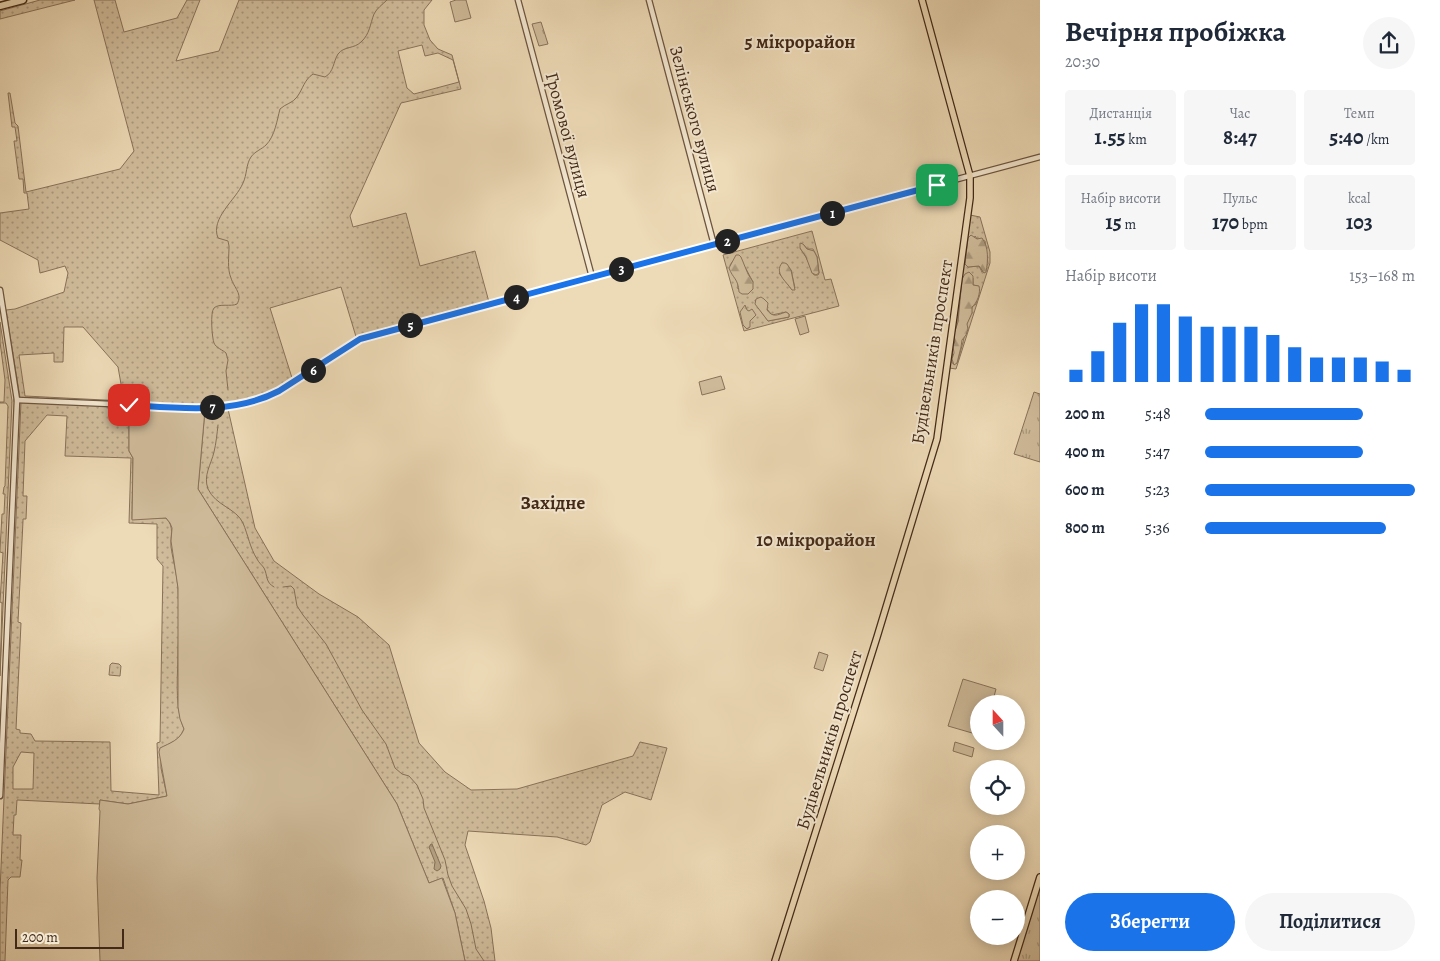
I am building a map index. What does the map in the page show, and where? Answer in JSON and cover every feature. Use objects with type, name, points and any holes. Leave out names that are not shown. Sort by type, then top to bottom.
[{"type":"highway","points":[[0,6],[23,0]]},
{"type":"main road","name":"Будівельників проспект","points":[[775,961],[937,439],[970,198],[970,176],[922,0]]},
{"type":"main road","points":[[1014,961],[1040,877]]},
{"type":"street","name":"Громової вулиця","points":[[518,0],[592,277]]},
{"type":"street","name":"Зелінського вулиця","points":[[649,0],[714,244]]},
{"type":"street","points":[[17,400],[205,408],[256,401],[279,391],[360,339],[1040,157]]},
{"type":"street","points":[[0,290],[17,400],[0,796]]},
{"type":"green space","points":[[40,0],[75,0],[0,19],[0,11]]},
{"type":"green space","points":[[94,0],[115,0],[124,32],[177,18],[187,0],[200,0],[176,61],[219,51],[239,0],[432,0],[424,10],[424,25],[430,40],[438,49],[452,55],[461,89],[401,103],[350,216],[353,227],[406,213],[420,266],[475,251],[489,302],[373,333],[357,340],[341,287],[270,308],[293,381],[251,400],[205,406],[20,398],[6,310],[15,309],[64,292],[68,273],[65,266],[40,273],[38,260],[0,240],[0,213],[29,209],[27,193],[24,193],[23,179],[19,179],[14,141],[17,141],[15,127],[12,127],[8,93],[10,93],[15,123],[18,126],[26,192],[120,169],[134,151]],"holes":[[[422,45],[425,56],[438,53],[453,60],[459,82],[414,94],[407,88],[398,51]],[[64,327],[83,327],[118,367],[124,401],[25,396],[19,355],[54,353],[54,362],[63,362]]]},
{"type":"green space","points":[[466,0],[471,18],[455,22],[450,2]]},
{"type":"green space","points":[[541,22],[548,44],[539,46],[532,24]]},
{"type":"green space","points":[[970,215],[980,217],[990,252],[990,263],[956,369],[949,368]],"holes":[[[975,236],[977,239],[985,241],[988,264],[982,272],[979,266],[968,267],[965,264]],[[973,278],[973,285],[978,286],[976,304],[972,307],[957,363],[952,363],[962,279]]]},
{"type":"green space","points":[[812,231],[825,280],[831,279],[839,306],[744,331],[723,255]],"holes":[[[804,245],[807,249],[813,249],[817,257],[818,275],[814,275],[800,248]],[[733,261],[745,267],[753,282],[738,289],[738,283],[730,265]],[[791,270],[795,288],[792,290],[779,273]],[[755,300],[772,315],[786,312],[789,314],[789,317],[768,321]]]},
{"type":"green space","points":[[971,235],[977,239],[982,238],[986,246],[987,263],[986,272],[984,273],[979,266],[968,267],[965,264],[968,238]]},
{"type":"green space","points":[[800,243],[807,249],[814,251],[817,257],[819,273],[816,275],[812,273],[806,257],[800,248]]},
{"type":"green space","points":[[736,255],[741,257],[753,282],[753,289],[748,294],[739,292],[729,268]]},
{"type":"green space","points":[[782,263],[787,264],[791,270],[795,290],[792,290],[780,274],[779,270]]},
{"type":"green space","points":[[969,272],[973,276],[973,285],[979,286],[979,295],[972,307],[972,313],[967,324],[968,329],[962,340],[957,363],[954,365],[952,359],[955,341],[954,334],[958,322],[962,279]]},
{"type":"green space","points":[[761,297],[768,303],[767,310],[771,314],[775,315],[786,312],[789,314],[789,317],[768,321],[755,304],[756,299]]},
{"type":"green space","points":[[745,305],[747,310],[752,309],[756,315],[750,321],[750,327],[747,329],[743,325],[740,312]]},
{"type":"green space","points":[[805,316],[809,332],[800,335],[795,319]]},
{"type":"green space","points":[[0,322],[12,401],[0,676],[2,603],[0,602],[3,553],[0,550],[2,514],[4,514],[5,494],[3,494],[5,486],[8,406],[6,403],[0,403],[4,402],[5,380],[0,342]]},
{"type":"green space","points":[[721,376],[725,389],[702,395],[699,382]]},
{"type":"green space","points":[[1034,392],[1040,394],[1040,462],[1014,454]]},
{"type":"green space","points":[[21,402],[129,407],[129,451],[133,458],[132,519],[166,518],[169,521],[177,583],[179,619],[177,690],[179,710],[184,729],[178,739],[161,748],[161,768],[167,796],[128,804],[100,800],[100,804],[17,800],[13,835],[21,835],[20,860],[22,860],[20,877],[11,877],[8,880],[5,961],[0,961],[0,891]],"holes":[[[47,415],[67,416],[65,456],[131,458],[129,523],[157,524],[157,559],[163,566],[160,742],[157,743],[159,795],[111,791],[110,742],[35,741],[31,734],[20,733],[20,730],[16,729],[21,623],[18,622],[23,519],[26,519],[27,496],[23,496],[25,441]],[[21,752],[34,753],[33,789],[13,789],[13,767]]]},
{"type":"green space","points":[[129,407],[205,410],[198,489],[397,804],[429,883],[442,878],[455,913],[465,961],[100,961],[97,878],[100,800],[128,804],[167,796],[159,752],[160,748],[177,739],[184,729],[178,707],[178,588],[171,541],[172,528],[166,518],[132,520],[133,458],[129,451]]},
{"type":"green space","points":[[228,409],[255,528],[274,561],[319,594],[358,617],[389,645],[419,743],[445,772],[471,790],[517,789],[633,756],[640,742],[667,748],[651,800],[625,792],[602,805],[590,842],[586,845],[557,837],[468,831],[465,845],[491,928],[495,961],[465,961],[455,913],[443,878],[429,883],[397,804],[198,489],[205,410]]},
{"type":"green space","points":[[819,652],[828,655],[823,671],[814,668]]},
{"type":"green space","points":[[112,663],[121,666],[120,676],[109,675]]},
{"type":"green space","points":[[963,679],[996,689],[994,695],[970,695],[970,732],[948,726]]},
{"type":"green space","points":[[955,742],[970,747],[970,750],[974,750],[972,757],[953,751]]},
{"type":"green space","points":[[1040,879],[1040,961],[1014,961],[1019,945],[1025,945],[1025,926]]},
{"type":"water","points":[[431,844],[441,866],[437,871],[434,869],[435,862],[429,847]]},
{"type":"waterway","points":[[228,390],[226,371],[228,360],[226,353],[214,343],[212,314],[216,307],[237,304],[239,297],[229,271],[228,241],[218,238],[216,231],[218,223],[225,209],[240,189],[251,157],[266,145],[272,137],[280,109],[295,99],[310,76],[313,74],[325,77],[328,75],[340,51],[355,46],[364,39],[375,12],[387,0]]},
{"type":"waterway","points":[[218,425],[215,449],[206,479],[208,489],[216,499],[240,518],[255,555],[264,568],[269,583],[274,587]]},
{"type":"waterway","points":[[283,587],[291,586],[294,589],[297,606],[326,644],[362,710],[386,744],[395,768],[402,774],[409,776],[417,785],[445,860],[452,886],[466,909],[476,949],[484,961]]},
{"type":"district","name":"5 мікрорайон","points":[[800,42]]},
{"type":"district","name":"Західне","points":[[553,503]]},
{"type":"district","name":"10 мікрорайон","points":[[816,540]]},
{"type":"route","points":[[129,405],[205,408],[256,401],[279,391],[360,339],[937,185]]}]
